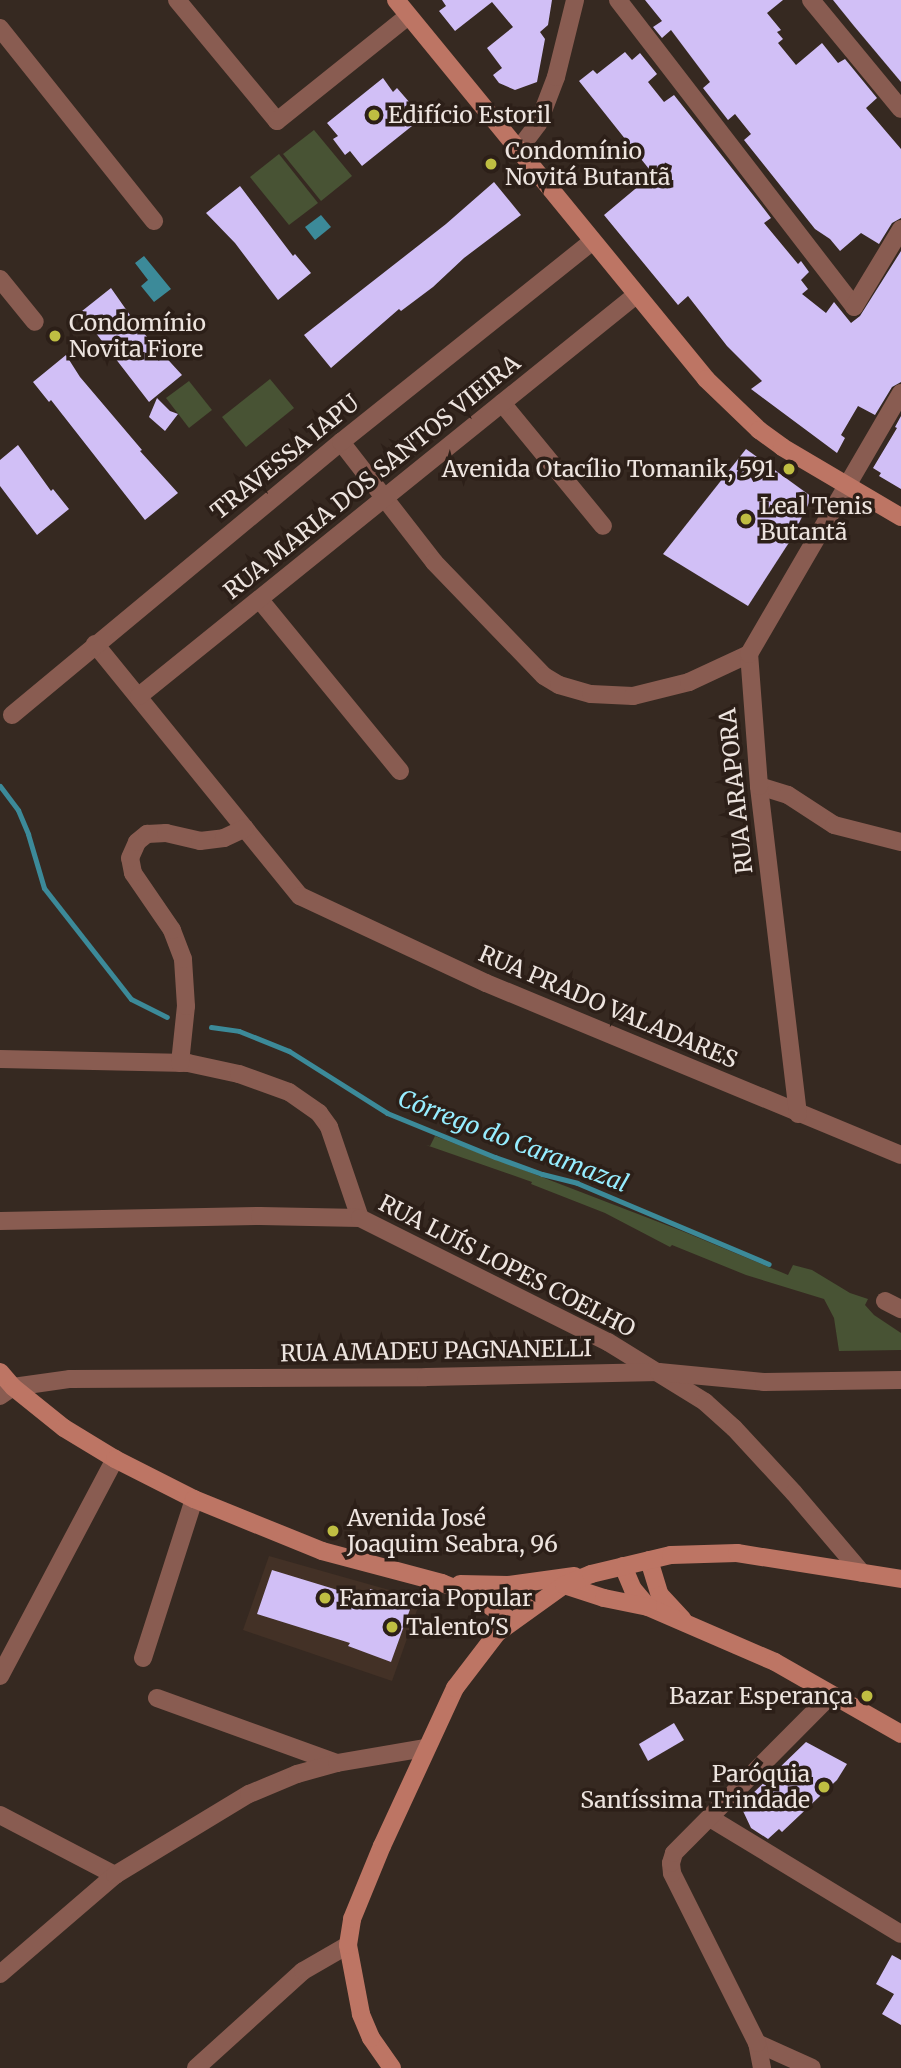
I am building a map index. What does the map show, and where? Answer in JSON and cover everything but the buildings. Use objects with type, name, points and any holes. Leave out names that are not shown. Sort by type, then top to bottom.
[{"type":"main road","points":[[396,0],[706,379],[759,430],[845,486],[901,517]]},
{"type":"main road","points":[[0,1372],[7,1392],[114,1459],[194,1499],[322,1551],[442,1583],[477,1597],[511,1621]]},
{"type":"main road","points":[[442,1583],[508,1585],[591,1574],[649,1559],[696,1553],[737,1553],[901,1579]]},
{"type":"main road","points":[[649,1559],[660,1595],[683,1619]]},
{"type":"main road","points":[[623,1566],[633,1589],[648,1607]]},
{"type":"main road","points":[[392,2068],[370,2038],[361,2014],[348,1945],[359,1897],[455,1688],[480,1654],[511,1621],[564,1585],[591,1574]]},
{"type":"main road","points":[[564,1585],[683,1619],[775,1662],[901,1734]]},
{"type":"street","points":[[177,0],[277,121],[408,16]]},
{"type":"street","points":[[519,149],[538,124],[543,112],[556,77],[575,0]]},
{"type":"street","points":[[618,0],[855,307],[901,229]]},
{"type":"street","points":[[811,0],[901,108]]},
{"type":"street","points":[[0,28],[154,221]]},
{"type":"street","name":"TRAVESSA IAPU","points":[[12,716],[95,644],[341,442],[593,242]]},
{"type":"street","points":[[0,279],[35,321]]},
{"type":"street","name":"RUA MARIA DOS SANTOS VIEIRA","points":[[139,696],[386,500],[636,295]]},
{"type":"street","points":[[341,442],[434,562],[544,676],[559,685],[591,694],[633,696],[689,682],[749,654],[901,393]]},
{"type":"street","points":[[502,403],[603,526]]},
{"type":"street","points":[[260,600],[400,771]]},
{"type":"street","points":[[95,644],[245,828],[224,838],[200,841],[166,833],[147,834],[137,842],[130,858],[132,873],[172,930],[183,960],[186,1006],[180,1063]]},
{"type":"street","name":"RUA ARAPORA","points":[[749,654],[759,786],[798,1114]]},
{"type":"street","points":[[759,786],[788,795],[834,825],[901,842]]},
{"type":"street","name":"RUA PRADO VALADARES","points":[[245,828],[300,896],[486,983],[901,1155]]},
{"type":"street","points":[[0,1059],[209,1066],[289,1092],[319,1113],[329,1127],[359,1219]]},
{"type":"street","name":"RUA LUÍS LOPES COELHO","points":[[0,1221],[260,1216],[359,1219],[608,1342],[705,1402],[734,1428],[862,1573]]},
{"type":"street","name":"RUA AMADEU PAGNANELLI","points":[[7,1392],[70,1379],[426,1377],[659,1372],[764,1382],[901,1380]]},
{"type":"street","points":[[0,1676],[114,1459]]},
{"type":"street","points":[[144,1658],[194,1499]]},
{"type":"street","points":[[762,2068],[757,2043],[743,2020],[672,1873],[674,1853],[831,1695]]},
{"type":"street","points":[[157,1698],[337,1763]]},
{"type":"street","points":[[0,1974],[115,1875],[249,1794],[284,1779],[337,1763],[426,1748]]},
{"type":"street","points":[[0,1815],[115,1875]]},
{"type":"street","points":[[710,1818],[901,1934]]},
{"type":"street","points":[[196,2068],[288,1984],[348,1945]]},
{"type":"street","points":[[757,2043],[812,2068]]},
{"type":"shaded area","points":[[269,1556],[421,1599],[392,1681],[243,1630]]},
{"type":"green space","points":[[314,130],[352,176],[321,201],[283,154]]},
{"type":"green space","points":[[279,154],[318,203],[289,225],[250,177]]},
{"type":"green space","points":[[270,379],[294,408],[246,447],[222,417]]},
{"type":"green space","points":[[189,381],[212,410],[189,428],[166,398]]},
{"type":"green space","points":[[435,1136],[682,1231],[788,1275],[793,1265],[812,1270],[850,1293],[868,1299],[865,1305],[874,1315],[901,1333],[901,1350],[839,1351],[834,1318],[824,1299],[746,1275],[672,1245],[670,1247],[605,1213],[531,1184],[532,1182],[426,1145],[430,1146]]},
{"type":"water","points":[[321,215],[331,227],[315,240],[305,227]]},
{"type":"water","points":[[144,256],[171,289],[154,302],[141,286],[148,280],[135,263]]},
{"type":"waterway","name":"Córrego do Caramazal","points":[[0,786],[18,810],[44,888],[131,999],[167,1017]]},
{"type":"waterway","name":"Córrego do Caramazal","points":[[211,1027],[239,1031],[289,1051],[387,1113],[495,1157],[577,1183],[769,1264]]},
{"type":"place","name":"Edifício Estoril","points":[[374,115]]},
{"type":"place","name":"Condomínio Novitá Butantã","points":[[491,164]]},
{"type":"place","name":"Condomínio Novita Fiore","points":[[55,336]]},
{"type":"place","name":"Avenida Otacílio Tomanik, 591","points":[[789,469]]},
{"type":"place","name":"Leal Tenis Butantã","points":[[746,519]]},
{"type":"place","name":"Avenida José Joaquim Seabra, 96","points":[[333,1531]]},
{"type":"place","name":"Famarcia Popular","points":[[325,1598]]},
{"type":"place","name":"Talento'S","points":[[392,1627]]},
{"type":"place","name":"Bazar Esperança","points":[[867,1696]]},
{"type":"place","name":"Paróquia Santíssima Trindade","points":[[824,1787]]}]
